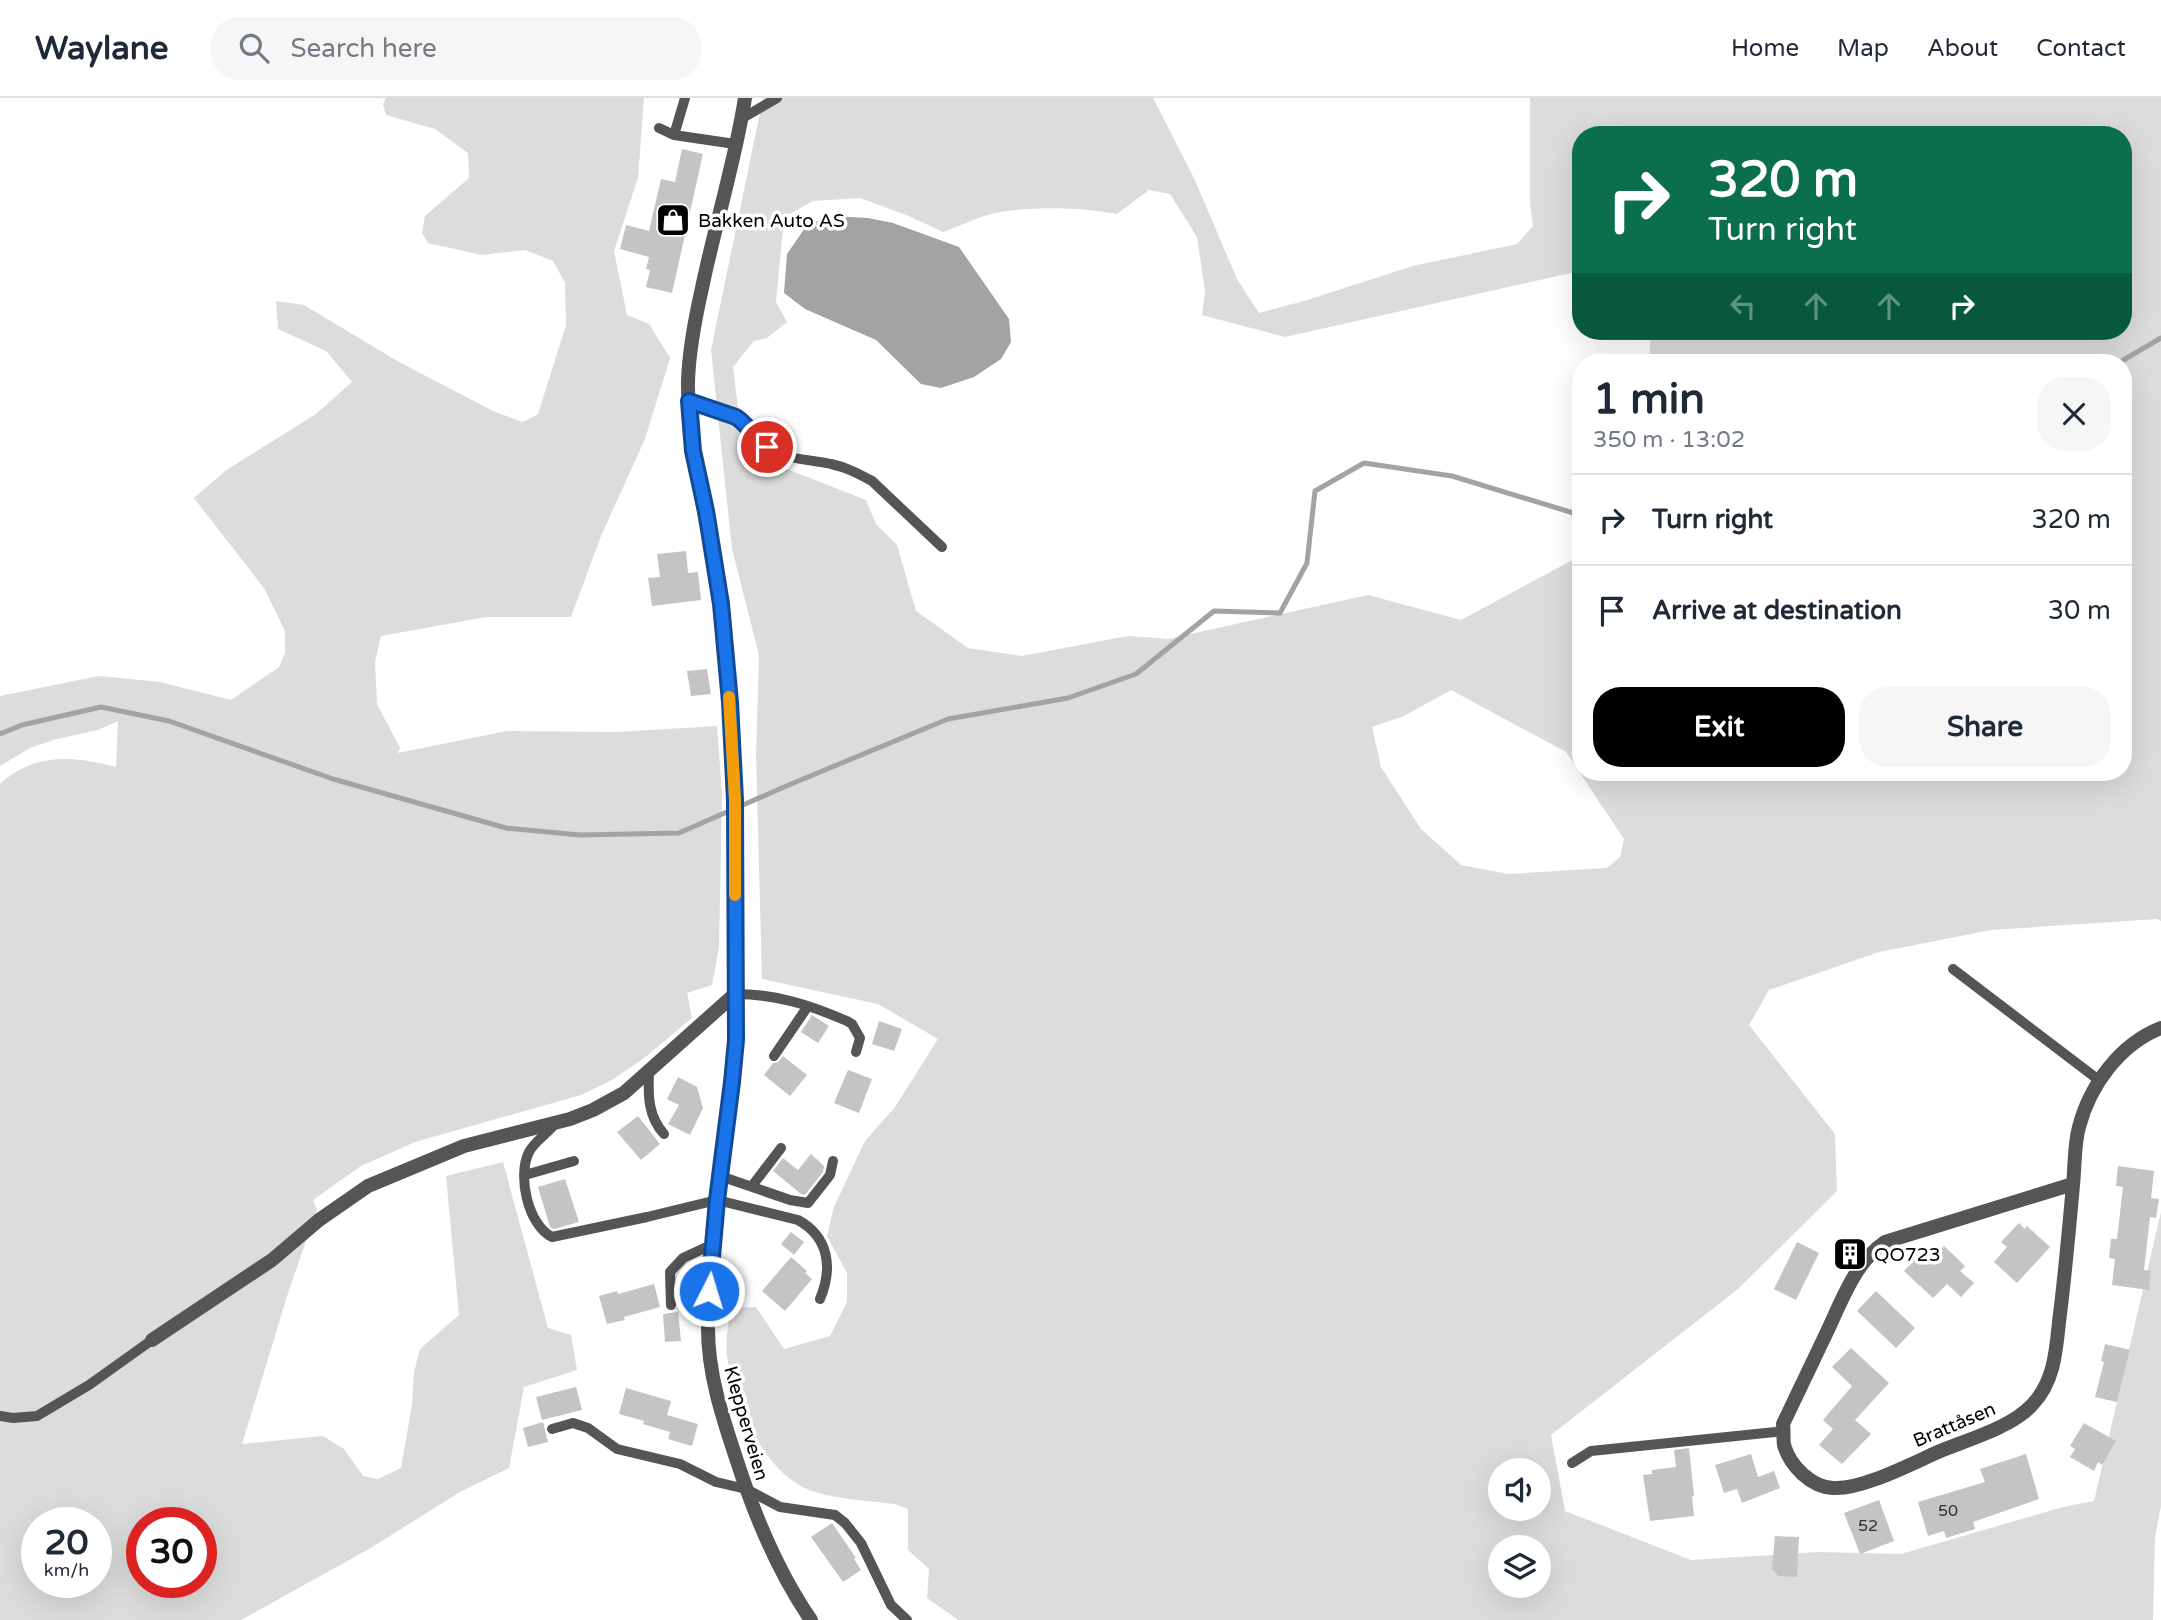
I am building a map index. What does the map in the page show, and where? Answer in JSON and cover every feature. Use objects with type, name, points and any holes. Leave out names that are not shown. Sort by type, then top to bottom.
[{"type":"street","name":"Klepperveien","points":[[745,98],[692,332],[688,381],[693,451],[721,604],[735,800],[736,1040],[713,1244],[708,1307],[709,1357],[717,1397],[746,1489],[782,1571],[811,1620]]},
{"type":"street","points":[[152,1340],[272,1260],[319,1220],[368,1186],[464,1146],[556,1124],[593,1110],[624,1093],[736,993]]},
{"type":"street","name":"Brattåsen","points":[[1784,1431],[1784,1444],[1791,1462],[1805,1476],[1818,1485],[1845,1488],[1878,1478],[2009,1422],[2031,1407],[2043,1392],[2055,1357],[2079,1128],[2089,1100],[2107,1070],[2130,1045],[2161,1028]]},
{"type":"street","points":[[1784,1431],[1783,1424],[1847,1290],[1869,1255],[1885,1242],[2073,1184]]},
{"type":"lane","points":[[674,135],[685,98]]},
{"type":"lane","points":[[741,120],[777,98]]},
{"type":"lane","points":[[659,128],[674,135],[736,144]]},
{"type":"lane","points":[[689,401],[736,417],[755,439],[776,453],[831,464],[872,481],[942,547]]},
{"type":"lane","points":[[1953,969],[2100,1081]]},
{"type":"lane","points":[[736,993],[794,1000],[852,1024],[860,1038],[856,1052]]},
{"type":"lane","points":[[774,1056],[808,1006]]},
{"type":"lane","points":[[649,1072],[648,1097],[651,1114],[664,1134]]},
{"type":"lane","points":[[556,1124],[529,1150],[525,1166],[527,1198],[531,1212],[544,1233],[552,1237],[717,1200],[798,1220],[817,1234],[827,1261],[826,1281],[820,1300]]},
{"type":"lane","points":[[752,1186],[781,1147]]},
{"type":"lane","points":[[525,1175],[574,1161]]},
{"type":"lane","points":[[720,1176],[808,1203],[830,1175],[833,1161]]},
{"type":"lane","points":[[671,1305],[670,1272],[683,1258],[713,1244]]},
{"type":"lane","points":[[0,1416],[37,1416],[89,1385],[152,1340]]},
{"type":"lane","points":[[552,1429],[573,1423],[588,1429],[617,1450],[680,1464],[716,1482],[746,1489],[779,1507],[835,1515],[861,1543],[891,1605],[907,1620]]},
{"type":"lane","points":[[1572,1463],[1591,1451],[1784,1431]]},
{"type":"shaded area","points":[[386,98],[644,98],[638,178],[614,251],[627,315],[649,324],[670,358],[645,439],[601,536],[571,617],[486,617],[381,636],[375,662],[377,704],[400,748],[398,753],[507,731],[617,732],[717,726],[722,793],[719,948],[712,985],[687,993],[692,1018],[643,1059],[612,1080],[581,1095],[415,1142],[361,1166],[313,1200],[317,1210],[289,1290],[242,1444],[323,1436],[344,1449],[363,1476],[378,1479],[401,1468],[412,1405],[414,1372],[420,1349],[459,1315],[446,1176],[503,1162],[548,1328],[571,1335],[577,1370],[524,1387],[509,1468],[460,1492],[369,1549],[241,1620],[0,1620],[0,784],[27,766],[55,759],[116,767],[118,721],[98,730],[32,747],[0,766],[0,696],[99,676],[160,682],[231,700],[279,667],[285,653],[285,631],[264,588],[194,498],[225,471],[316,414],[352,382],[326,351],[278,329],[276,301],[304,305],[399,362],[495,412],[523,422],[538,414],[566,325],[565,283],[553,261],[525,250],[482,255],[428,243],[422,233],[425,216],[469,178],[468,153],[435,129],[386,115],[383,104]]},
{"type":"shaded area","points":[[763,98],[1153,98],[1194,178],[1237,279],[1259,313],[1413,266],[1517,244],[1533,226],[1530,204],[1530,98],[2161,98],[2161,921],[2157,919],[1991,930],[1879,952],[1769,990],[1749,1025],[1835,1134],[1837,1191],[1738,1289],[1551,1435],[1565,1511],[1691,1560],[1819,1552],[1901,1554],[2063,1507],[2094,1501],[2161,1212],[2161,1506],[2155,1537],[2153,1620],[958,1620],[927,1598],[929,1569],[908,1550],[908,1509],[895,1504],[829,1496],[809,1490],[793,1481],[778,1468],[753,1434],[730,1374],[727,1338],[730,1308],[756,1307],[784,1349],[830,1336],[847,1302],[847,1273],[827,1236],[834,1207],[865,1141],[895,1107],[938,1039],[878,1004],[762,979],[756,755],[759,655],[732,549],[711,350]],"holes":[[[1572,126],[2132,126],[2132,340],[1650,340],[1650,354],[2132,354],[2132,781],[1585,781],[1624,839],[1620,857],[1607,868],[1508,874],[1461,865],[1421,829],[1381,767],[1372,727],[1404,716],[1451,690],[1566,752],[1572,761],[1572,560],[1461,620],[1368,595],[1168,639],[1128,636],[1022,656],[968,648],[916,611],[897,545],[876,524],[866,500],[759,458],[738,408],[733,367],[754,341],[767,338],[787,322],[776,302],[784,217],[813,201],[860,198],[943,232],[989,215],[1025,209],[1056,208],[1117,214],[1149,190],[1170,194],[1197,237],[1205,291],[1202,315],[1285,337],[1572,273]]]},
{"type":"shaded area","points":[[831,216],[868,218],[893,223],[959,247],[1009,319],[1011,342],[1001,359],[974,377],[941,388],[921,384],[876,340],[805,309],[784,293],[787,254],[807,225]]},
{"type":"building","name":"Bakken Auto AS","points":[[682,149],[703,154],[672,293],[646,287],[650,270],[646,269],[649,257],[620,249],[626,225],[649,231],[661,179],[675,182]]},
{"type":"building","points":[[686,551],[688,573],[698,572],[701,600],[652,606],[648,578],[660,577],[657,554]]},
{"type":"building","points":[[707,669],[711,694],[691,696],[687,671]]},
{"type":"building","points":[[812,1015],[829,1026],[818,1043],[801,1032]]},
{"type":"building","points":[[879,1021],[902,1029],[894,1051],[872,1044]]},
{"type":"building","points":[[783,1056],[807,1075],[790,1096],[764,1075],[773,1063]]},
{"type":"building","points":[[848,1070],[872,1079],[859,1113],[834,1103]]},
{"type":"building","points":[[678,1077],[697,1087],[703,1108],[690,1135],[668,1124],[679,1105],[667,1099]]},
{"type":"building","points":[[638,1116],[660,1144],[641,1160],[617,1132]]},
{"type":"building","points":[[811,1154],[824,1166],[823,1172],[805,1195],[773,1171],[783,1158],[798,1170]]},
{"type":"building","points":[[2118,1166],[2154,1171],[2151,1198],[2159,1199],[2156,1218],[2150,1217],[2144,1270],[2151,1271],[2149,1290],[2112,1285],[2115,1259],[2109,1258],[2111,1239],[2117,1239],[2123,1187],[2116,1186]]},
{"type":"building","points":[[565,1179],[579,1222],[554,1229],[550,1227],[538,1187]]},
{"type":"building","points":[[2019,1223],[2025,1229],[2027,1226],[2050,1247],[2017,1283],[1994,1262],[2007,1247],[2001,1242]]},
{"type":"building","points":[[791,1232],[804,1242],[794,1255],[781,1244]]},
{"type":"building","points":[[1797,1242],[1819,1253],[1796,1300],[1774,1289]]},
{"type":"building","points":[[1944,1246],[1965,1266],[1960,1271],[1974,1283],[1961,1297],[1947,1284],[1933,1298],[1904,1271],[1926,1248],[1935,1257]]},
{"type":"building","points":[[791,1257],[812,1279],[785,1311],[762,1291]]},
{"type":"building","points":[[654,1284],[660,1307],[607,1324],[599,1296]]},
{"type":"building","points":[[1876,1291],[1915,1328],[1896,1348],[1857,1311]]},
{"type":"building","points":[[678,1312],[681,1341],[665,1342],[663,1314]]},
{"type":"building","points":[[2105,1344],[2130,1350],[2117,1402],[2095,1397],[2104,1362],[2101,1361]]},
{"type":"building","points":[[1851,1348],[1889,1383],[1855,1420],[1871,1434],[1842,1464],[1819,1445],[1833,1429],[1823,1420],[1852,1386],[1832,1367]]},
{"type":"building","points":[[576,1387],[582,1410],[542,1420],[536,1397]]},
{"type":"building","points":[[626,1388],[671,1401],[667,1415],[698,1424],[692,1446],[668,1439],[670,1432],[619,1414]]},
{"type":"building","points":[[543,1422],[548,1442],[528,1447],[523,1428]]},
{"type":"building","points":[[2084,1423],[2116,1441],[2102,1465],[2098,1462],[2094,1471],[2070,1457],[2075,1449],[2070,1446]]},
{"type":"building","points":[[1689,1448],[1694,1516],[1650,1521],[1643,1475],[1652,1474],[1652,1470],[1676,1467],[1674,1450]]},
{"type":"building","points":[[1751,1454],[1758,1477],[1774,1471],[1780,1488],[1742,1503],[1737,1489],[1724,1493],[1715,1465]]},
{"type":"building","points":[[2026,1454],[2039,1499],[1973,1522],[1975,1529],[1946,1538],[1944,1531],[1928,1536],[1918,1502],[1985,1482],[1980,1469]]},
{"type":"building","points":[[1879,1500],[1894,1541],[1860,1554],[1844,1513]]},
{"type":"building","points":[[832,1523],[861,1570],[843,1582],[811,1537]]},
{"type":"building","points":[[1775,1536],[1799,1537],[1797,1577],[1779,1576],[1772,1569]]},
{"type":"waterway","points":[[2132,355],[2161,338]]},
{"type":"waterway","points":[[0,734],[22,725],[101,707],[169,721],[333,779],[506,828],[580,835],[679,833],[948,719],[1068,698],[1136,674],[1214,611],[1280,613],[1307,563],[1315,491],[1364,463],[1452,476],[1572,513]]},
{"type":"slow traffic","points":[[729,697],[735,800],[735,895]]},
{"type":"place","name":"Bakken Auto AS","points":[[673,220]]},
{"type":"place","name":"QO723","points":[[1850,1254]]},
{"type":"route","points":[[709,1291],[736,1040],[735,800],[721,604],[693,451],[689,401],[736,417],[755,439],[767,447]]}]
